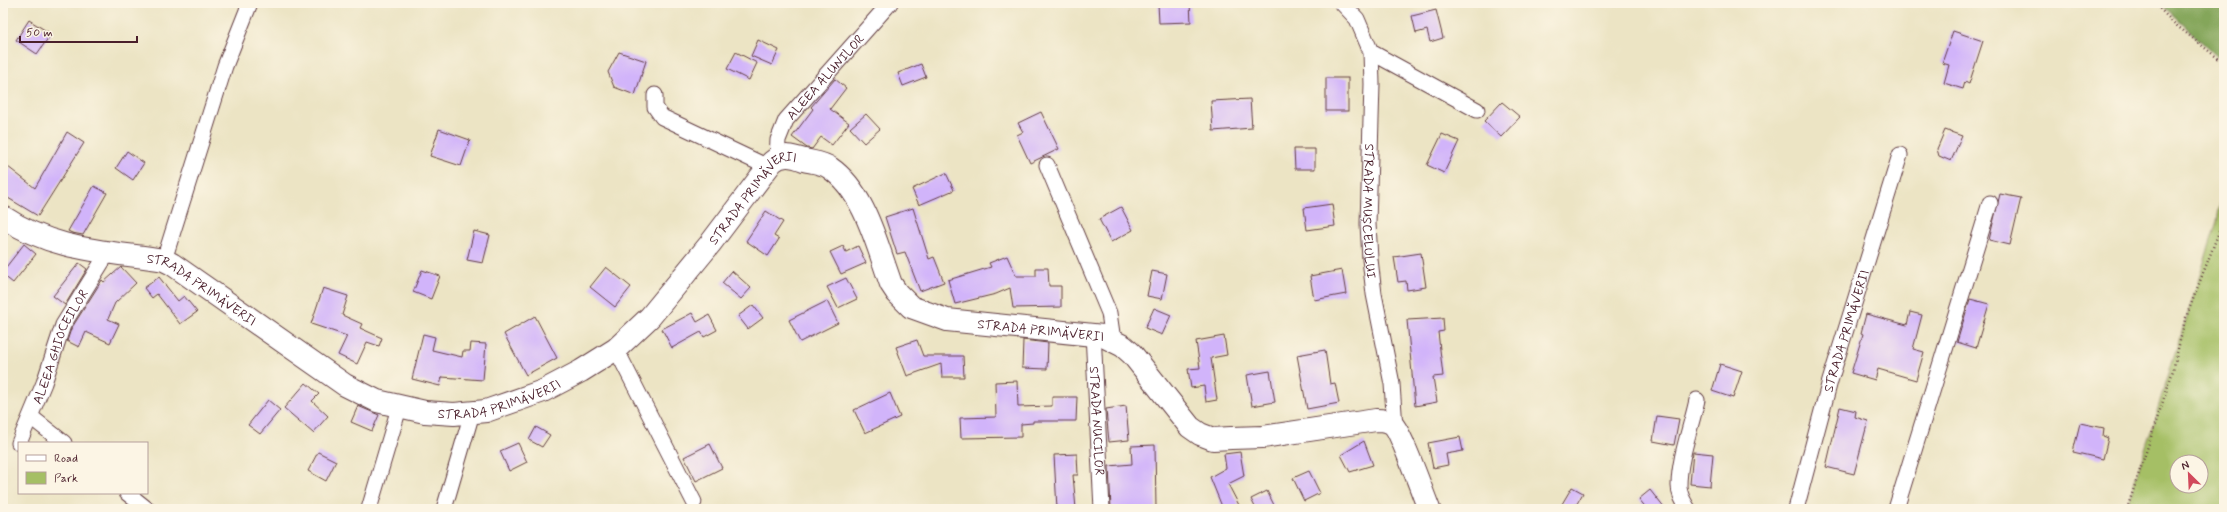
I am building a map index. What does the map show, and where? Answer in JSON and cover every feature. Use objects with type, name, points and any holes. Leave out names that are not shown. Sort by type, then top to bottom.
[{"type":"street","points":[[164,260],[222,73],[250,3]]},
{"type":"street","name":"ALEEA ALUNILOR","points":[[773,162],[778,140],[786,120],[890,3]]},
{"type":"street","name":"STRADA MUȘCELULUI","points":[[1342,3],[1357,19],[1371,52],[1372,84],[1368,224],[1370,258],[1374,294],[1392,384],[1395,426]]},
{"type":"street","points":[[1371,52],[1477,110]]},
{"type":"street","points":[[654,95],[655,107],[662,117],[773,162]]},
{"type":"street","name":"STRADA PRIMĂVERII","points":[[3,217],[14,224],[57,244],[107,254],[164,260],[344,384],[377,401],[399,408],[425,412],[472,413],[511,403],[543,390],[581,371],[616,349],[650,317],[710,244],[773,162],[789,155],[829,167],[848,183],[861,204],[891,284],[897,293],[911,307],[947,320],[1103,336],[1132,354],[1190,427],[1200,434],[1213,438],[1263,437],[1376,420],[1384,420],[1395,426]]},
{"type":"street","name":"STRADA PRIMĂVERII","points":[[1796,509],[1830,381],[1900,155]]},
{"type":"street","name":"STRADA NUCILOR","points":[[1047,165],[1109,313],[1103,336],[1102,509]]},
{"type":"street","points":[[1896,509],[1990,203]]},
{"type":"street","name":"ALEEA GHIOCEILOR","points":[[19,442],[31,417],[64,325],[107,254]]},
{"type":"street","points":[[616,349],[694,502]]},
{"type":"street","points":[[1688,509],[1682,498],[1679,487],[1682,464],[1697,400]]},
{"type":"street","points":[[369,509],[399,408]]},
{"type":"street","points":[[444,509],[472,413]]},
{"type":"street","points":[[31,417],[63,442]]},
{"type":"street","points":[[1395,426],[1429,509]]},
{"type":"street","points":[[128,494],[147,509]]},
{"type":"path","points":[[2154,3],[2176,25],[2224,63]]},
{"type":"path","points":[[2127,509],[2172,374],[2185,320],[2224,219]]},
{"type":"green space","points":[[2160,3],[2224,3],[2224,63]]},
{"type":"green space","points":[[2224,180],[2224,509],[2126,509],[2217,221]]},
{"type":"building","points":[[1158,3],[1190,3],[1191,22],[1159,23]]},
{"type":"building","points":[[1436,10],[1443,38],[1430,42],[1427,30],[1416,33],[1412,16]]},
{"type":"building","points":[[29,20],[51,34],[37,54],[16,40]]},
{"type":"building","points":[[1953,31],[1983,41],[1969,84],[1965,82],[1963,89],[1944,83],[1949,65],[1942,63]]},
{"type":"building","points":[[758,40],[779,50],[772,65],[751,56]]},
{"type":"building","points":[[619,52],[646,61],[635,95],[614,87],[608,72]]},
{"type":"building","points":[[736,52],[757,63],[749,80],[727,69]]},
{"type":"building","points":[[921,64],[926,77],[903,86],[898,73]]},
{"type":"building","points":[[1326,78],[1348,78],[1348,111],[1326,111]]},
{"type":"building","points":[[835,79],[846,88],[830,109],[849,123],[832,145],[821,137],[812,149],[807,148],[792,137],[813,109],[811,107]]},
{"type":"building","points":[[1250,99],[1252,128],[1213,131],[1211,101]]},
{"type":"building","points":[[1502,102],[1520,117],[1501,137],[1484,121]]},
{"type":"building","points":[[1041,112],[1059,149],[1030,163],[1017,135],[1023,132],[1018,123]]},
{"type":"building","points":[[866,114],[880,129],[864,143],[850,128]]},
{"type":"building","points":[[439,129],[470,140],[461,166],[430,156]]},
{"type":"building","points":[[1945,130],[1962,136],[1951,161],[1939,156],[1937,149]]},
{"type":"building","points":[[67,132],[84,143],[38,216],[3,195],[3,163],[35,188]]},
{"type":"building","points":[[1442,134],[1459,141],[1444,173],[1427,165]]},
{"type":"building","points":[[1294,149],[1315,149],[1315,169],[1295,169]]},
{"type":"building","points":[[127,151],[144,163],[133,180],[116,168]]},
{"type":"building","points":[[946,173],[954,190],[919,205],[912,189]]},
{"type":"building","points":[[94,186],[107,193],[83,235],[68,231]]},
{"type":"building","points":[[2000,194],[2021,198],[2010,245],[1989,240]]},
{"type":"building","points":[[1332,204],[1335,226],[1307,230],[1304,208]]},
{"type":"building","points":[[1121,207],[1133,230],[1111,242],[1099,219]]},
{"type":"building","points":[[913,208],[929,259],[934,257],[944,282],[920,291],[905,252],[897,254],[885,217]]},
{"type":"building","points":[[766,211],[783,222],[774,236],[779,239],[768,256],[746,241]]},
{"type":"building","points":[[474,231],[490,235],[483,263],[467,260]]},
{"type":"building","points":[[24,244],[36,254],[13,283],[3,275],[3,271]]},
{"type":"building","points":[[843,246],[846,252],[858,246],[866,263],[841,274],[830,252]]},
{"type":"building","points":[[1421,253],[1426,287],[1407,290],[1406,281],[1398,282],[1394,257]]},
{"type":"building","points":[[1007,256],[1016,276],[1036,276],[1036,268],[1048,268],[1049,286],[1061,286],[1061,307],[1013,308],[1010,288],[996,294],[955,304],[948,280],[991,267],[989,263]]},
{"type":"building","points":[[79,263],[87,269],[65,305],[53,296]]},
{"type":"building","points":[[121,267],[136,283],[115,303],[108,319],[119,324],[110,343],[86,332],[79,347],[67,341],[71,329],[102,280],[104,282]]},
{"type":"building","points":[[606,267],[631,287],[615,307],[590,287]]},
{"type":"building","points":[[422,270],[440,276],[431,299],[413,292]]},
{"type":"building","points":[[1342,270],[1346,294],[1314,300],[1310,276]]},
{"type":"building","points":[[732,271],[751,288],[741,299],[722,283]]},
{"type":"building","points":[[1152,271],[1167,274],[1162,299],[1147,296]]},
{"type":"building","points":[[159,277],[178,301],[184,296],[197,312],[180,324],[157,294],[152,298],[144,288]]},
{"type":"building","points":[[846,278],[857,299],[838,308],[827,287]]},
{"type":"building","points":[[323,288],[348,296],[342,315],[362,324],[360,328],[382,338],[379,346],[367,342],[357,364],[338,355],[347,336],[311,324]]},
{"type":"building","points":[[1970,299],[1989,304],[1976,348],[1957,342]]},
{"type":"building","points":[[827,301],[838,323],[800,342],[789,320]]},
{"type":"building","points":[[753,305],[763,318],[748,329],[738,316]]},
{"type":"building","points":[[1154,308],[1171,315],[1162,335],[1145,328]]},
{"type":"building","points":[[1910,312],[1922,315],[1913,349],[1924,352],[1916,380],[1878,369],[1875,380],[1851,373],[1863,334],[1861,333],[1866,314],[1907,325]]},
{"type":"building","points":[[692,313],[697,322],[709,315],[717,330],[704,337],[701,332],[672,348],[662,329]]},
{"type":"building","points":[[535,316],[557,358],[526,375],[504,334]]},
{"type":"building","points":[[1443,318],[1444,331],[1438,332],[1443,376],[1433,377],[1437,402],[1415,406],[1407,320]]},
{"type":"building","points":[[423,334],[435,337],[432,350],[462,357],[463,351],[470,351],[471,343],[486,344],[483,380],[442,377],[440,386],[412,379]]},
{"type":"building","points":[[1224,336],[1227,355],[1211,358],[1217,400],[1206,402],[1204,386],[1191,388],[1188,369],[1200,368],[1196,341]]},
{"type":"building","points":[[917,340],[923,356],[963,356],[964,377],[942,377],[941,364],[907,376],[896,347]]},
{"type":"building","points":[[1023,340],[1048,343],[1047,369],[1022,368]]},
{"type":"building","points":[[1325,350],[1330,384],[1335,383],[1339,403],[1307,409],[1297,355]]},
{"type":"building","points":[[1720,364],[1742,371],[1733,398],[1712,391]]},
{"type":"building","points":[[1270,371],[1275,402],[1252,406],[1247,375]]},
{"type":"building","points":[[1017,381],[1018,407],[1052,406],[1052,397],[1077,397],[1076,421],[1033,421],[1033,423],[1021,424],[1021,437],[961,438],[960,418],[996,417],[995,382]]},
{"type":"building","points":[[306,383],[319,394],[312,401],[328,416],[313,433],[284,408]]},
{"type":"building","points":[[890,393],[900,417],[865,433],[854,410]]},
{"type":"building","points":[[268,400],[280,410],[260,434],[248,425]]},
{"type":"building","points":[[358,406],[379,415],[372,431],[351,422]]},
{"type":"building","points":[[1126,406],[1129,440],[1109,442],[1106,409]]},
{"type":"building","points":[[1840,407],[1856,411],[1855,417],[1868,421],[1854,474],[1826,467]]},
{"type":"building","points":[[1657,416],[1679,419],[1674,445],[1653,441]]},
{"type":"building","points":[[2080,423],[2104,428],[2103,436],[2108,438],[2103,459],[2073,452]]},
{"type":"building","points":[[536,427],[550,435],[542,447],[529,440]]},
{"type":"building","points":[[1460,437],[1463,451],[1446,454],[1448,465],[1433,468],[1428,443]]},
{"type":"building","points":[[1364,441],[1373,465],[1350,472],[1341,455]]},
{"type":"building","points":[[518,443],[527,462],[509,471],[500,451]]},
{"type":"building","points":[[710,444],[722,468],[696,481],[684,457]]},
{"type":"building","points":[[1155,445],[1156,509],[1111,509],[1109,466],[1132,464],[1131,446]]},
{"type":"building","points":[[318,452],[336,461],[326,481],[308,471]]},
{"type":"building","points":[[1240,452],[1244,476],[1228,484],[1241,509],[1223,509],[1210,477],[1226,468],[1224,454]]},
{"type":"building","points":[[1693,452],[1713,454],[1710,486],[1690,484]]},
{"type":"building","points":[[1077,454],[1078,475],[1073,475],[1076,509],[1057,509],[1054,455]]},
{"type":"building","points":[[1309,471],[1320,493],[1304,501],[1293,478]]},
{"type":"building","points":[[1572,487],[1583,493],[1574,509],[1559,509]]},
{"type":"building","points":[[1650,490],[1665,509],[1647,509],[1639,499]]},
{"type":"building","points":[[1267,491],[1276,509],[1256,509],[1251,499]]}]
